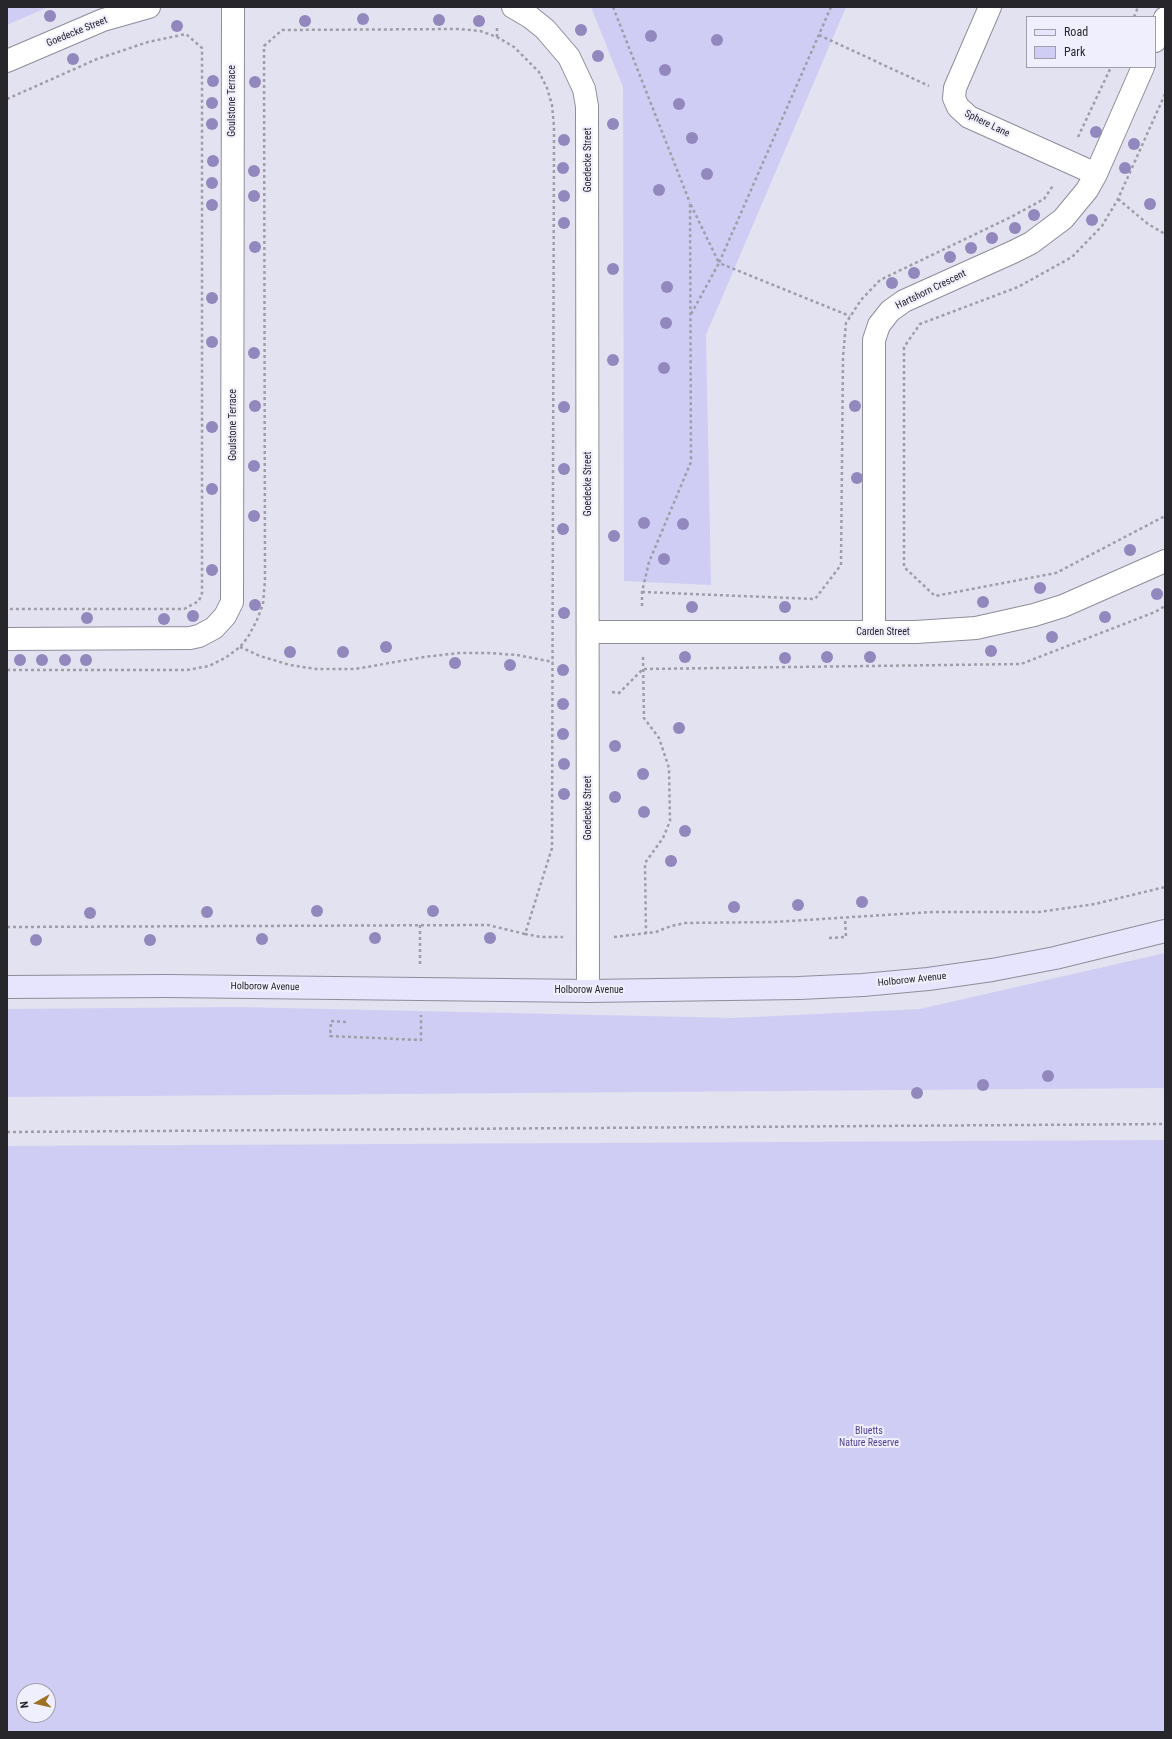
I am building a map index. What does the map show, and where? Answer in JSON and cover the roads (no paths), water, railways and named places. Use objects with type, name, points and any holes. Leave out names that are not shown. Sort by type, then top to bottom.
[{"type":"main road","name":"Holborow Avenue","points":[[7,988],[167,986],[588,991],[799,988],[863,985],[928,979],[992,970],[1055,958],[1165,931]]},
{"type":"street","name":"Goedecke Street","points":[[7,62],[103,20],[149,7]]},
{"type":"street","name":"Goulstone Terrace","points":[[7,639],[190,638],[199,636],[214,628],[225,616],[232,602],[233,7]]},
{"type":"street","name":"Goedecke Street","points":[[513,7],[530,17],[545,29],[570,57],[584,89],[587,106],[588,991]]},
{"type":"street","name":"Sphere Lane","points":[[990,7],[956,83],[954,98],[961,111],[969,117],[1096,174]]},
{"type":"street","points":[[1156,39],[1165,18]]},
{"type":"street","name":"Hartshorn Crescent","points":[[874,632],[874,340],[879,325],[890,311],[904,301],[1013,252],[1048,231],[1076,205],[1096,174],[1143,68]]},
{"type":"street","name":"Carden Street","points":[[588,632],[946,631],[1005,623],[1063,606],[1165,561]]},
{"type":"park label","name":"Bluetts Nature Reserve","points":[[869,1436]]}]
